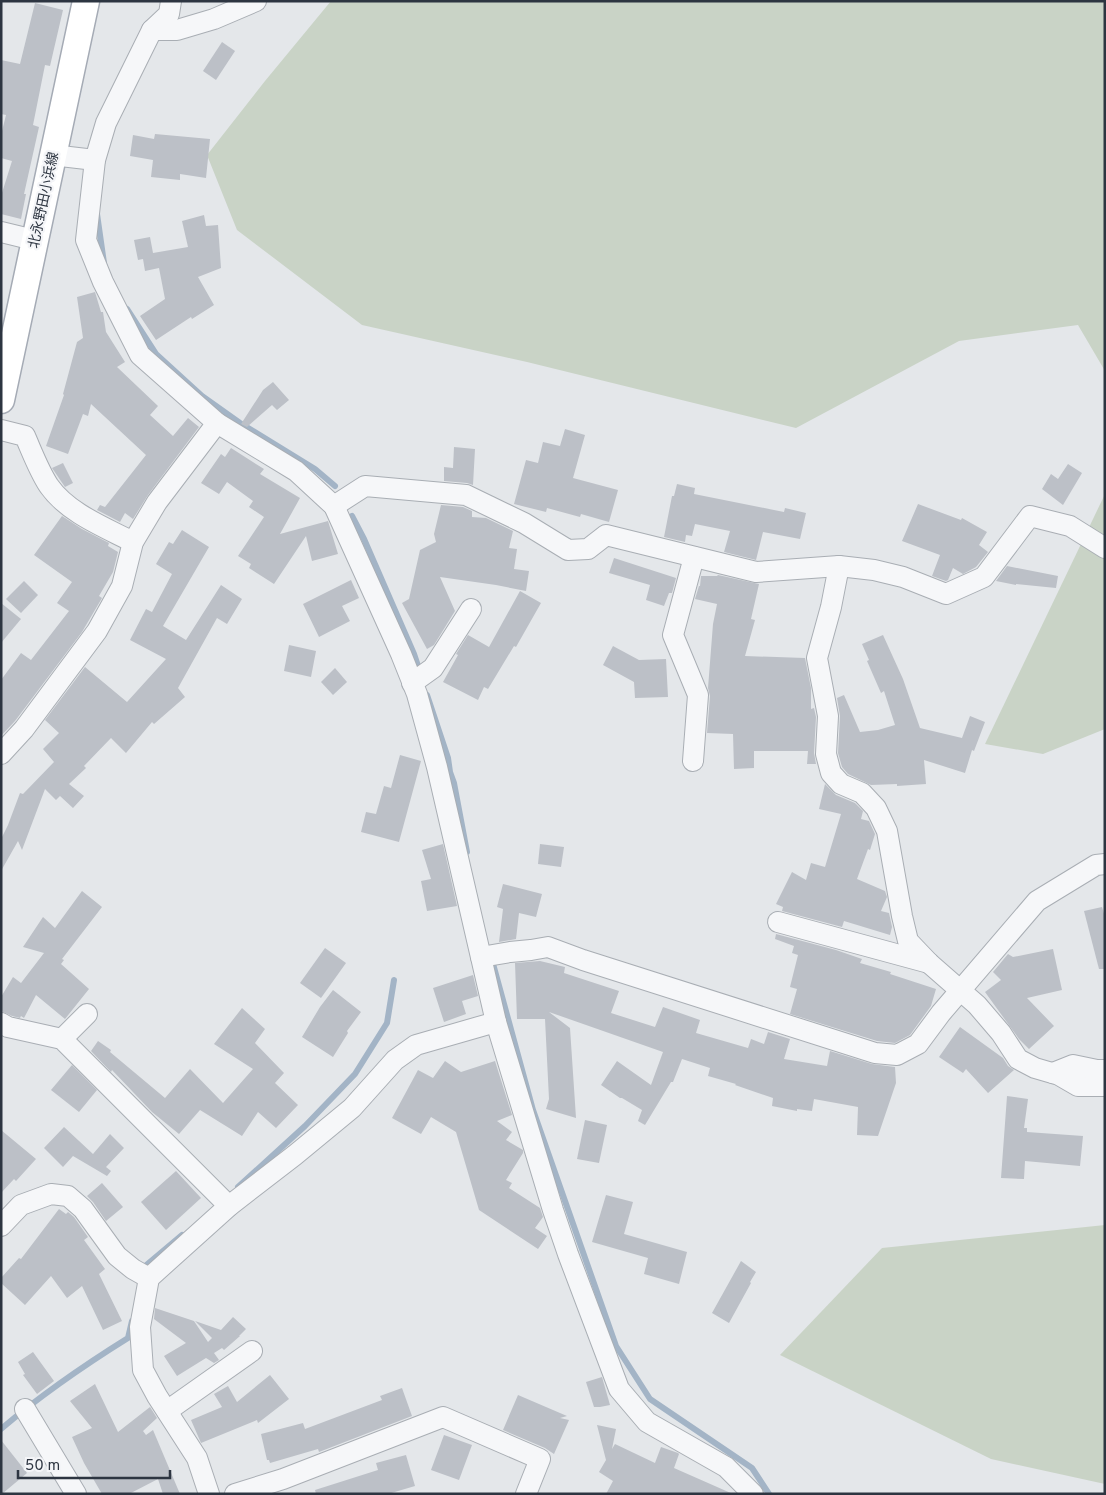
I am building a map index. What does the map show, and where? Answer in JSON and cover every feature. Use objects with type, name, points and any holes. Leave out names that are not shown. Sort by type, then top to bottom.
[{"type":"main road","name":"北永野田小浜線","points":[[1,400],[86,1]]},
{"type":"street","points":[[171,1],[169,14],[153,30],[106,123],[95,160],[86,240],[103,282],[140,355],[217,423],[296,471],[334,506],[401,654],[417,694],[437,767],[496,1022],[552,1210],[620,1389],[647,1422],[726,1467],[753,1494]]},
{"type":"street","points":[[153,30],[176,30],[214,19],[256,1]]},
{"type":"street","points":[[52,155],[95,160]]},
{"type":"street","points":[[1,232],[34,240]]},
{"type":"street","points":[[1,754],[24,729],[97,631],[122,586],[133,542],[157,502],[217,423]]},
{"type":"street","points":[[1,430],[24,436],[48,484],[61,500],[89,519],[133,542]]},
{"type":"street","points":[[334,506],[365,486],[466,495],[524,523],[568,550],[588,549],[606,535],[756,572],[838,566],[874,570],[903,577],[946,594],[984,577],[1030,516],[1070,526],[1105,548]]},
{"type":"street","points":[[693,761],[698,695],[673,635],[694,557]]},
{"type":"street","points":[[838,566],[831,607],[817,658],[828,716],[826,754],[831,773],[841,784],[862,793],[876,808],[887,831],[908,941],[977,1005],[1001,1033],[1018,1059],[1078,1086],[1105,1086]]},
{"type":"street","points":[[412,683],[433,668],[471,609]]},
{"type":"street","points":[[481,957],[548,947],[875,1053],[897,1055],[918,1044],[941,1013],[1037,901],[1096,865],[1105,864]]},
{"type":"street","points":[[778,922],[930,962]]},
{"type":"street","points":[[62,1039],[87,1014]]},
{"type":"street","points":[[141,1274],[295,1156],[352,1108],[396,1060],[416,1045],[496,1022]]},
{"type":"street","points":[[1,1023],[8,1027],[62,1039],[229,1206]]},
{"type":"street","points":[[1053,1074],[1073,1065],[1105,1070]]},
{"type":"street","points":[[1,1226],[21,1205],[52,1194],[68,1196],[83,1209],[117,1256],[141,1274]]},
{"type":"street","points":[[141,1274],[140,1327],[143,1370],[166,1411],[197,1458],[209,1494]]},
{"type":"street","points":[[166,1411],[252,1350]]},
{"type":"street","points":[[26,1409],[76,1494]]},
{"type":"street","points":[[235,1494],[286,1487],[443,1417],[540,1459],[526,1494]]},
{"type":"shaded area","points":[[331,1],[1105,1],[1105,371],[1078,325],[959,341],[796,428],[527,362],[362,325],[237,230],[207,155]]},
{"type":"shaded area","points":[[1105,494],[1105,729],[1043,754],[985,744]]},
{"type":"shaded area","points":[[1105,1225],[1105,1484],[991,1459],[780,1355],[882,1248]]},
{"type":"building","points":[[35,3],[63,10],[50,66],[45,65],[33,125],[39,127],[24,194],[26,194],[21,219],[1,214],[1,196],[12,161],[1,158],[1,135],[6,115],[1,114],[1,60],[20,64]]},
{"type":"building","points":[[222,42],[235,51],[216,80],[203,71]]},
{"type":"building","points":[[155,134],[210,139],[206,178],[180,174],[180,180],[151,177],[153,160],[130,156],[133,135],[154,139]]},
{"type":"building","points":[[204,215],[206,226],[218,225],[221,268],[198,277],[214,305],[192,319],[191,317],[156,340],[140,316],[165,299],[159,268],[145,271],[143,259],[138,260],[134,240],[150,237],[153,253],[188,247],[182,221]]},
{"type":"building","points":[[95,292],[101,312],[103,312],[106,332],[125,362],[117,367],[158,406],[150,415],[173,436],[188,418],[199,427],[148,495],[133,519],[125,513],[120,522],[97,510],[100,505],[105,507],[146,455],[91,404],[88,416],[83,414],[68,454],[46,446],[64,395],[77,342],[83,338],[77,297]]},
{"type":"building","points":[[273,382],[289,400],[277,410],[272,405],[247,427],[241,424],[263,390]]},
{"type":"building","points":[[565,429],[585,435],[573,478],[618,490],[609,522],[581,514],[580,517],[547,508],[546,512],[514,504],[526,460],[538,463],[543,442],[560,446]]},
{"type":"building","points":[[454,447],[475,449],[473,485],[444,481],[444,467],[453,468]]},
{"type":"building","points":[[231,448],[264,469],[260,474],[300,498],[280,534],[328,521],[338,554],[312,561],[306,536],[274,584],[249,568],[251,564],[238,556],[264,517],[249,507],[253,501],[227,482],[219,494],[201,483],[221,454],[225,457]]},
{"type":"building","points":[[63,463],[73,483],[65,487],[52,468]]},
{"type":"building","points":[[1068,464],[1082,473],[1063,505],[1042,489],[1051,474],[1058,479]]},
{"type":"building","points":[[677,484],[695,488],[694,494],[784,512],[785,508],[806,513],[800,539],[763,532],[756,560],[724,552],[730,531],[695,524],[692,536],[686,535],[685,542],[664,537],[672,496],[674,496]]},
{"type":"building","points":[[918,504],[961,520],[962,518],[987,532],[979,545],[988,552],[976,567],[963,574],[953,568],[946,581],[932,576],[940,555],[902,541]]},
{"type":"building","points":[[441,505],[463,507],[472,511],[472,517],[486,518],[513,531],[509,548],[517,549],[514,569],[529,571],[526,591],[440,577],[455,611],[434,645],[427,649],[402,603],[409,599],[420,550],[436,542],[434,534]]},
{"type":"building","points":[[62,516],[109,543],[108,546],[118,552],[113,572],[99,596],[102,598],[82,632],[15,721],[1,736],[1,680],[21,653],[31,660],[69,611],[57,603],[72,582],[34,555]]},
{"type":"building","points":[[182,530],[209,547],[163,626],[186,640],[221,585],[242,599],[227,624],[217,618],[178,688],[185,697],[154,724],[152,722],[126,753],[111,738],[84,766],[86,768],[69,784],[84,796],[73,808],[60,796],[56,800],[45,789],[22,850],[18,841],[1,871],[1,839],[20,793],[23,794],[54,762],[43,749],[59,733],[45,720],[85,667],[127,702],[166,659],[130,640],[146,609],[152,612],[172,574],[156,564],[169,542],[173,544]]},
{"type":"building","points":[[614,558],[676,578],[672,593],[669,593],[664,606],[646,600],[650,585],[609,573]]},
{"type":"building","points":[[1007,566],[1058,576],[1056,588],[1016,585],[996,581]]},
{"type":"building","points":[[718,575],[759,584],[751,619],[755,620],[745,656],[805,658],[811,688],[811,709],[814,708],[816,717],[814,753],[816,764],[807,764],[808,751],[754,751],[754,768],[734,769],[733,734],[707,733],[710,696],[708,688],[713,624],[717,604],[695,599],[700,586],[701,576]]},
{"type":"building","points":[[351,580],[359,598],[342,606],[350,621],[319,637],[303,604]]},
{"type":"building","points":[[24,581],[38,595],[21,613],[6,599]]},
{"type":"building","points":[[520,591],[541,603],[516,647],[514,646],[488,689],[484,687],[478,700],[443,682],[458,655],[456,654],[468,635],[489,647]]},
{"type":"building","points":[[1,603],[21,619],[1,643]]},
{"type":"building","points":[[883,635],[903,679],[920,728],[962,738],[970,716],[985,722],[974,751],[972,750],[965,773],[924,760],[926,784],[871,785],[848,774],[842,767],[838,753],[840,716],[837,698],[844,695],[860,732],[878,730],[895,725],[884,691],[881,693],[862,644]]},
{"type":"building","points":[[289,645],[316,651],[311,677],[284,671]]},
{"type":"building","points":[[613,646],[639,660],[666,659],[668,697],[635,698],[634,682],[603,665]]},
{"type":"building","points":[[335,668],[347,682],[333,695],[321,682]]},
{"type":"building","points":[[400,755],[421,761],[399,842],[361,832],[366,812],[376,814],[384,786],[391,788]]},
{"type":"building","points":[[825,784],[836,795],[855,803],[863,811],[861,819],[869,821],[875,834],[857,879],[885,891],[887,897],[881,911],[889,913],[892,927],[890,935],[844,921],[842,927],[782,911],[783,907],[776,904],[792,872],[806,880],[811,863],[825,867],[841,814],[819,809]]},
{"type":"building","points":[[443,844],[457,906],[427,911],[421,881],[431,879],[422,850]]},
{"type":"building","points":[[540,844],[564,847],[561,867],[538,864]]},
{"type":"building","points":[[503,884],[542,894],[536,917],[519,913],[516,939],[499,942],[503,909],[497,907]]},
{"type":"building","points":[[82,891],[102,907],[62,959],[64,960],[61,964],[89,989],[65,1019],[36,995],[24,1018],[12,1016],[1,1011],[1,997],[13,977],[21,983],[44,953],[23,947],[43,917],[55,928]]},
{"type":"building","points":[[1102,907],[1105,917],[1105,969],[1099,969],[1084,911]]},
{"type":"building","points":[[776,934],[836,950],[862,959],[860,963],[891,972],[890,974],[936,989],[931,1006],[910,1035],[895,1043],[877,1041],[790,1014],[797,989],[790,987],[798,955],[792,953],[794,946],[775,939]]},
{"type":"building","points":[[325,948],[346,963],[321,998],[300,983]]},
{"type":"building","points":[[1053,949],[1062,990],[1027,998],[1054,1026],[1029,1049],[1019,1039],[985,992],[1001,980],[993,972],[1008,954],[1013,957]]},
{"type":"building","points":[[540,961],[565,967],[564,973],[619,991],[611,1013],[655,1027],[663,1007],[700,1020],[696,1033],[748,1048],[751,1039],[764,1044],[768,1032],[790,1039],[784,1059],[827,1066],[830,1051],[872,1064],[895,1067],[896,1083],[878,1136],[857,1135],[858,1107],[814,1099],[812,1111],[797,1109],[797,1111],[772,1106],[773,1098],[708,1076],[710,1068],[682,1059],[673,1082],[671,1082],[645,1125],[638,1121],[642,1110],[601,1085],[617,1061],[651,1085],[663,1052],[549,1012],[570,1028],[576,1118],[546,1109],[549,1099],[545,1019],[517,1019],[515,963]]},
{"type":"building","points":[[473,975],[478,996],[462,1001],[466,1014],[444,1022],[433,988]]},
{"type":"building","points":[[333,990],[361,1012],[347,1031],[348,1033],[333,1057],[302,1037]]},
{"type":"building","points":[[242,1008],[265,1029],[255,1043],[284,1073],[275,1083],[298,1105],[276,1128],[258,1112],[242,1136],[200,1110],[179,1134],[152,1112],[91,1051],[98,1041],[111,1050],[110,1052],[165,1098],[190,1069],[223,1103],[253,1069],[214,1044]]},
{"type":"building","points":[[960,1027],[1003,1058],[1008,1066],[1014,1070],[988,1093],[966,1069],[963,1073],[939,1057]]},
{"type":"building","points":[[445,1061],[461,1072],[495,1061],[512,1115],[497,1121],[512,1132],[506,1140],[523,1150],[506,1180],[512,1183],[509,1188],[540,1208],[543,1217],[535,1228],[547,1236],[538,1249],[479,1210],[456,1132],[431,1117],[421,1134],[392,1118],[418,1070],[433,1078]]},
{"type":"building","points":[[72,1065],[97,1090],[79,1112],[51,1090]]},
{"type":"building","points":[[1007,1096],[1028,1099],[1024,1128],[1027,1128],[1027,1132],[1083,1136],[1080,1166],[1025,1161],[1024,1179],[1001,1178]]},
{"type":"building","points":[[585,1120],[607,1125],[599,1163],[577,1159]]},
{"type":"building","points":[[64,1127],[93,1154],[110,1134],[124,1148],[106,1167],[111,1171],[107,1176],[73,1156],[63,1167],[44,1148]]},
{"type":"building","points":[[1,1130],[36,1159],[16,1181],[14,1179],[1,1193]]},
{"type":"building","points":[[176,1171],[201,1198],[166,1230],[141,1202]]},
{"type":"building","points":[[102,1183],[123,1207],[106,1221],[87,1196]]},
{"type":"building","points":[[606,1195],[633,1202],[624,1234],[687,1252],[679,1284],[644,1274],[648,1258],[592,1242]]},
{"type":"building","points":[[59,1209],[66,1214],[68,1212],[74,1217],[88,1237],[84,1240],[105,1269],[99,1274],[122,1321],[103,1330],[82,1286],[67,1298],[51,1276],[25,1305],[1,1283],[1,1278],[19,1258],[21,1259]]},
{"type":"building","points":[[741,1261],[756,1272],[729,1323],[712,1313]]},
{"type":"building","points":[[155,1308],[194,1321],[208,1342],[212,1338],[195,1321],[221,1330],[233,1317],[246,1329],[224,1350],[222,1348],[214,1353],[219,1360],[214,1363],[206,1358],[177,1376],[164,1356],[186,1343],[154,1319]]},
{"type":"building","points":[[33,1352],[54,1381],[37,1394],[23,1375],[25,1374],[18,1362]]},
{"type":"building","points":[[270,1375],[289,1399],[258,1423],[257,1420],[201,1443],[191,1420],[222,1407],[214,1394],[228,1386],[237,1402]]},
{"type":"building","points":[[602,1377],[610,1405],[594,1407],[586,1382]]},
{"type":"building","points":[[95,1384],[118,1432],[150,1407],[157,1418],[143,1431],[146,1435],[153,1430],[180,1494],[163,1494],[158,1479],[129,1494],[102,1494],[72,1437],[92,1428],[70,1401]]},
{"type":"building","points":[[402,1388],[412,1416],[319,1452],[318,1449],[270,1463],[267,1460],[261,1434],[303,1423],[305,1429],[382,1400],[380,1396]]},
{"type":"building","points":[[518,1395],[567,1416],[560,1418],[569,1420],[554,1454],[545,1448],[503,1430]]},
{"type":"building","points":[[597,1425],[616,1429],[612,1449],[615,1444],[655,1463],[661,1447],[678,1453],[674,1468],[733,1494],[606,1494],[613,1481],[599,1472],[606,1460]]},
{"type":"building","points":[[444,1435],[472,1445],[459,1480],[431,1470]]},
{"type":"building","points":[[1,1440],[27,1473],[2,1494],[1,1494]]},
{"type":"building","points":[[406,1455],[415,1486],[388,1494],[316,1494],[315,1490],[378,1470],[376,1463]]},
{"type":"waterway","points":[[97,214],[104,263]]},
{"type":"waterway","points":[[127,309],[156,354],[202,396],[240,423],[315,469],[335,486]]},
{"type":"waterway","points":[[352,516],[364,539],[419,669]]},
{"type":"waterway","points":[[427,695],[448,758],[467,852]]},
{"type":"waterway","points":[[492,960],[533,1110],[616,1346],[650,1399],[752,1468],[769,1494]]},
{"type":"waterway","points":[[238,1187],[305,1126],[355,1074],[387,1023],[394,980]]},
{"type":"waterway","points":[[143,1272],[144,1267],[182,1235]]},
{"type":"waterway","points":[[1,1429],[63,1381],[128,1338],[132,1321]]}]
